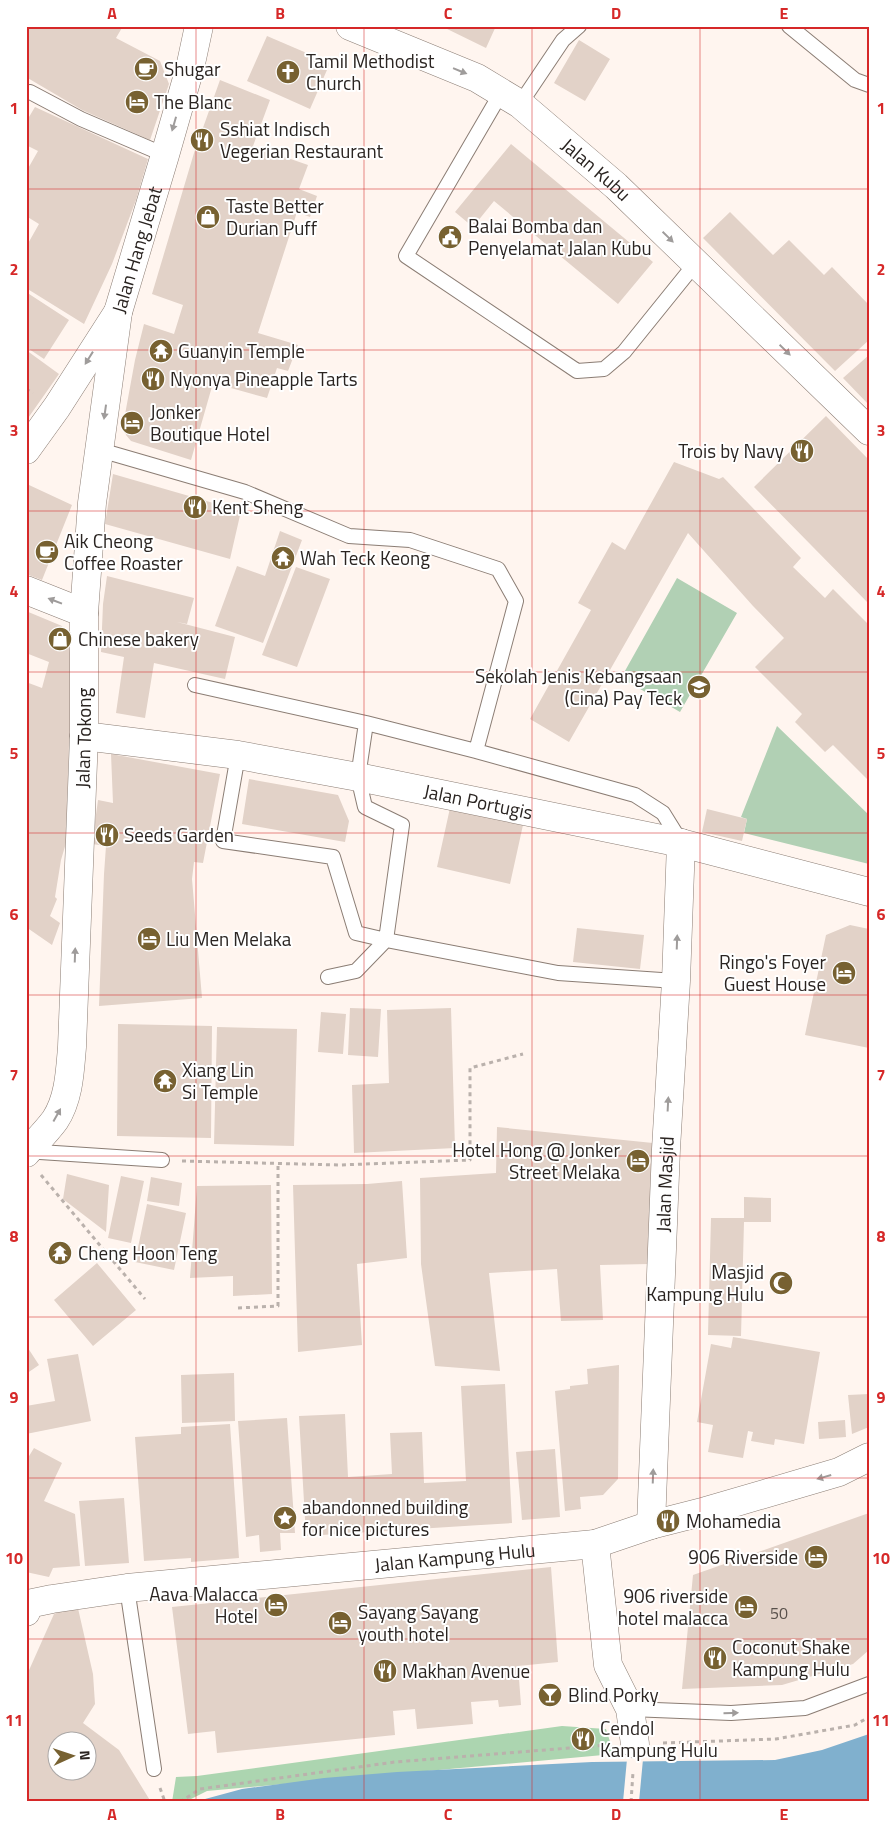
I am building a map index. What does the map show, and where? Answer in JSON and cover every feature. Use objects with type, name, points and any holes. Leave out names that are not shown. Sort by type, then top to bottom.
[{"type":"street","name":"Jalan Hang Jebat","points":[[26,450],[57,407],[118,312],[165,156],[193,56],[199,26]]},
{"type":"street","name":"Jalan Kubu","points":[[350,26],[477,78],[510,98],[616,186],[869,431]]},
{"type":"street","name":"Jalan Tokong","points":[[34,1150],[56,1119],[64,1101],[69,1081],[72,1048],[84,736],[84,613],[92,503],[118,312]]},
{"type":"street","points":[[26,590],[84,613]]},
{"type":"street","name":"Jalan Portugis","points":[[84,736],[238,755],[358,777],[681,842],[869,892]]},
{"type":"street","name":"Jalan Masjid","points":[[651,1525],[666,1149],[676,981],[681,842]]},
{"type":"street","name":"Jalan Kampung Hulu","points":[[27,1607],[52,1599],[127,1588],[594,1544],[651,1525],[706,1512],[839,1472],[869,1457]]},
{"type":"street","points":[[594,1544],[608,1665],[630,1709],[634,1755]]},
{"type":"lane","points":[[579,26],[562,40],[510,98],[406,256],[577,371],[604,369],[624,352],[695,264]]},
{"type":"lane","points":[[789,26],[855,80],[869,85]]},
{"type":"lane","points":[[28,93],[165,156]]},
{"type":"lane","points":[[100,450],[244,492],[349,536],[410,540],[498,569],[516,601],[476,751]]},
{"type":"lane","points":[[195,685],[366,723],[476,751],[635,796],[663,813],[681,842]]},
{"type":"lane","points":[[328,977],[356,971],[386,940],[402,824],[365,807],[358,777],[366,723]]},
{"type":"lane","points":[[238,755],[223,841],[333,857],[356,933],[558,973],[676,981]]},
{"type":"lane","points":[[34,1150],[162,1160]]},
{"type":"lane","points":[[127,1588],[154,1769]]},
{"type":"lane","points":[[630,1709],[731,1713],[805,1708],[869,1684]]},
{"type":"path","points":[[162,1160],[340,1164],[470,1160],[470,1068],[522,1054]]},
{"type":"path","points":[[34,1150],[33,1164],[145,1299]]},
{"type":"path","points":[[238,1308],[278,1306],[278,1164]]},
{"type":"path","points":[[180,1802],[200,1789],[396,1762],[590,1745],[634,1755],[776,1739],[855,1725],[869,1717]]},
{"type":"path","points":[[631,1802],[634,1755]]},
{"type":"green space","points":[[677,578],[737,613],[680,712],[621,678]]},
{"type":"green space","points":[[777,726],[869,815],[869,864],[744,833],[747,819],[741,817]]},
{"type":"green space","points":[[562,1726],[606,1729],[614,1754],[207,1791],[185,1802],[172,1802],[176,1777],[197,1776]]},
{"type":"water","points":[[869,1734],[869,1802],[194,1802],[242,1789],[324,1778],[397,1772],[592,1762],[775,1760],[822,1750]]},
{"type":"pier","points":[[627,1759],[643,1759],[639,1802],[623,1802]]},
{"type":"building","points":[[26,26],[123,26],[116,38],[160,61],[169,84],[150,140],[82,110],[26,77]]},
{"type":"building","points":[[441,26],[496,26],[486,48]]},
{"type":"building","name":"Tamil Methodist Church","points":[[267,36],[330,63],[310,109],[247,81]]},
{"type":"building","points":[[579,40],[610,59],[585,101],[554,83]]},
{"type":"building","points":[[220,80],[270,100],[253,146],[308,165],[299,189],[317,196],[310,217],[297,212],[258,333],[298,345],[288,371],[277,368],[267,398],[213,383],[191,460],[131,441],[126,435],[124,420],[144,324],[174,334],[183,305],[152,294],[194,153]]},
{"type":"building","points":[[35,107],[148,159],[136,200],[112,264],[84,324],[26,288],[26,247],[39,224],[26,216],[26,172],[38,151],[26,145],[26,122]]},
{"type":"building","points":[[511,144],[653,262],[618,304],[494,201],[473,227],[455,212]]},
{"type":"building","points":[[730,212],[773,255],[789,240],[824,275],[832,267],[869,305],[869,340],[835,371],[703,238]]},
{"type":"building","points":[[26,292],[69,320],[44,359],[26,347]]},
{"type":"building","points":[[26,350],[59,374],[26,421]]},
{"type":"building","points":[[869,355],[869,405],[843,378]]},
{"type":"building","points":[[826,416],[869,460],[869,604],[754,487]]},
{"type":"building","points":[[674,462],[719,479],[723,477],[801,558],[793,567],[825,598],[833,589],[869,625],[869,781],[833,745],[825,752],[795,722],[802,714],[755,667],[784,638],[688,533],[569,742],[530,719],[591,610],[578,603],[612,542],[625,550]]},
{"type":"building","points":[[113,474],[241,511],[230,559],[105,524]]},
{"type":"building","points":[[29,485],[72,505],[42,580],[26,574],[26,490]]},
{"type":"building","points":[[280,531],[302,540],[263,643],[215,626],[237,566],[265,576]]},
{"type":"building","points":[[296,567],[330,579],[297,667],[262,655]]},
{"type":"building","points":[[107,576],[194,598],[187,624],[177,622],[235,637],[225,679],[154,663],[145,718],[116,713],[124,657],[101,652],[103,604]]},
{"type":"building","points":[[26,611],[62,626],[69,644],[73,681],[66,843],[61,860],[55,897],[57,899],[50,916],[60,923],[52,945],[26,927],[26,682],[42,688],[49,662],[26,653]]},
{"type":"building","points":[[111,754],[220,774],[203,863],[194,862],[192,879],[202,998],[99,1006],[106,846],[92,844],[98,800],[113,803]]},
{"type":"building","points":[[249,779],[338,795],[349,821],[345,842],[242,824]]},
{"type":"building","points":[[450,808],[523,825],[510,884],[437,867]]},
{"type":"building","points":[[707,809],[747,819],[742,841],[702,832]]},
{"type":"building","points":[[850,925],[869,929],[869,1048],[805,1035],[826,935]]},
{"type":"building","points":[[577,928],[644,935],[640,969],[573,962]]},
{"type":"building","points":[[350,1008],[381,1009],[378,1057],[348,1055]]},
{"type":"building","points":[[451,1008],[455,1148],[354,1153],[352,1085],[389,1083],[387,1010]]},
{"type":"building","points":[[321,1012],[346,1014],[343,1054],[318,1052]]},
{"type":"building","name":"Xiang Lin Si Temple","points":[[118,1024],[212,1026],[211,1138],[117,1136]]},
{"type":"building","points":[[217,1027],[297,1029],[294,1146],[214,1144]]},
{"type":"building","points":[[497,1127],[653,1143],[649,1264],[600,1265],[603,1320],[561,1321],[557,1269],[489,1273],[500,1371],[435,1366],[421,1264],[420,1178],[496,1173]]},
{"type":"building","points":[[67,1174],[109,1185],[106,1232],[63,1199]]},
{"type":"building","points":[[121,1176],[144,1181],[131,1243],[108,1238]]},
{"type":"building","points":[[151,1177],[182,1183],[179,1206],[147,1201]]},
{"type":"building","points":[[402,1181],[407,1258],[357,1264],[362,1345],[298,1352],[293,1185],[367,1184]]},
{"type":"building","points":[[271,1185],[272,1294],[233,1296],[233,1276],[190,1278],[197,1186]]},
{"type":"building","points":[[744,1197],[771,1198],[771,1222],[744,1222],[741,1336],[708,1335],[711,1218],[744,1218]]},
{"type":"building","points":[[147,1204],[186,1213],[174,1270],[135,1262]]},
{"type":"building","points":[[97,1263],[136,1310],[93,1346],[54,1300]]},
{"type":"building","points":[[733,1337],[820,1352],[804,1444],[775,1439],[774,1445],[751,1441],[753,1432],[748,1431],[743,1458],[708,1452],[713,1425],[697,1422],[711,1344],[731,1348]]},
{"type":"building","points":[[26,1345],[39,1365],[26,1374]]},
{"type":"building","points":[[78,1354],[91,1421],[26,1434],[26,1406],[55,1401],[47,1359]]},
{"type":"building","points":[[619,1365],[618,1479],[603,1495],[580,1497],[581,1509],[565,1511],[555,1391],[570,1389],[570,1386],[588,1384],[587,1369]]},
{"type":"building","points":[[234,1373],[235,1421],[182,1423],[181,1375]]},
{"type":"building","points":[[505,1384],[512,1523],[306,1536],[299,1416],[345,1414],[348,1477],[392,1474],[390,1433],[422,1432],[424,1483],[466,1481],[461,1386]]},
{"type":"building","points":[[869,1394],[869,1427],[852,1434],[848,1395]]},
{"type":"building","points":[[287,1418],[295,1533],[280,1533],[281,1550],[260,1552],[259,1535],[246,1537],[238,1421]]},
{"type":"building","points":[[845,1420],[846,1437],[819,1439],[818,1422]]},
{"type":"building","points":[[230,1424],[239,1558],[191,1562],[191,1558],[144,1561],[135,1437],[181,1434],[181,1427]]},
{"type":"building","points":[[34,1448],[62,1463],[44,1501],[75,1514],[80,1566],[53,1568],[49,1577],[26,1572],[26,1461]]},
{"type":"building","points":[[555,1449],[560,1517],[522,1520],[516,1452]]},
{"type":"building","points":[[124,1498],[129,1563],[85,1566],[79,1501]]},
{"type":"building","points":[[869,1513],[869,1650],[853,1664],[782,1685],[682,1689],[693,1575]]},
{"type":"building","points":[[551,1567],[558,1662],[518,1666],[521,1705],[499,1707],[498,1700],[471,1702],[473,1724],[417,1729],[415,1709],[393,1711],[395,1735],[217,1753],[215,1731],[188,1734],[172,1607]]},
{"type":"building","points":[[77,1604],[93,1674],[95,1704],[83,1723],[92,1730],[48,1730],[48,1780],[98,1780],[98,1734],[119,1750],[151,1802],[26,1802],[26,1677],[54,1614]]},
{"type":"place","name":"Shugar","points":[[146,69]]},
{"type":"place","name":"Tamil Methodist Church","points":[[288,72]]},
{"type":"place","name":"The Blanc","points":[[137,102]]},
{"type":"place","name":"Sshiat Indisch Vegerian Restaurant","points":[[202,140]]},
{"type":"place","name":"Taste Better Durian Puff","points":[[208,217]]},
{"type":"place","name":"Balai Bomba dan Penyelamat Jalan Kubu","points":[[450,237]]},
{"type":"place","name":"Guanyin Temple","points":[[161,351]]},
{"type":"place","name":"Nyonya Pineapple Tarts","points":[[153,379]]},
{"type":"place","name":"Jonker Boutique Hotel","points":[[132,423]]},
{"type":"place","name":"Trois by Navy","points":[[802,451]]},
{"type":"place","name":"Kent Sheng","points":[[195,507]]},
{"type":"place","name":"Aik Cheong Coffee Roaster","points":[[47,552]]},
{"type":"place","name":"Wah Teck Keong","points":[[283,558]]},
{"type":"place","name":"Chinese bakery","points":[[60,639]]},
{"type":"place","name":"Sekolah Jenis Kebangsaan (Cina) Pay Teck","points":[[699,687]]},
{"type":"place","name":"Seeds Garden","points":[[107,835]]},
{"type":"place","name":"Liu Men Melaka","points":[[149,939]]},
{"type":"place","name":"Ringo's Foyer Guest House","points":[[844,973]]},
{"type":"place","name":"Xiang Lin Si Temple","points":[[165,1081]]},
{"type":"place","name":"Hotel Hong @ Jonker Street Melaka","points":[[638,1161]]},
{"type":"place","name":"Cheng Hoon Teng","points":[[60,1253]]},
{"type":"place","name":"Masjid Kampung Hulu","points":[[781,1283]]},
{"type":"place","name":"abandonned building for nice pictures","points":[[285,1518]]},
{"type":"place","name":"Mohamedia","points":[[668,1521]]},
{"type":"place","name":"906 Riverside","points":[[816,1557]]},
{"type":"place","name":"Aava Malacca Hotel","points":[[276,1605]]},
{"type":"place","name":"906 riverside hotel malacca","points":[[746,1607]]},
{"type":"place","name":"Sayang Sayang youth hotel","points":[[340,1623]]},
{"type":"place","name":"Coconut Shake Kampung Hulu","points":[[715,1658]]},
{"type":"place","name":"Makhan Avenue","points":[[385,1671]]},
{"type":"place","name":"Blind Porky","points":[[550,1695]]},
{"type":"place","name":"Cendol Kampung Hulu","points":[[583,1739]]}]
